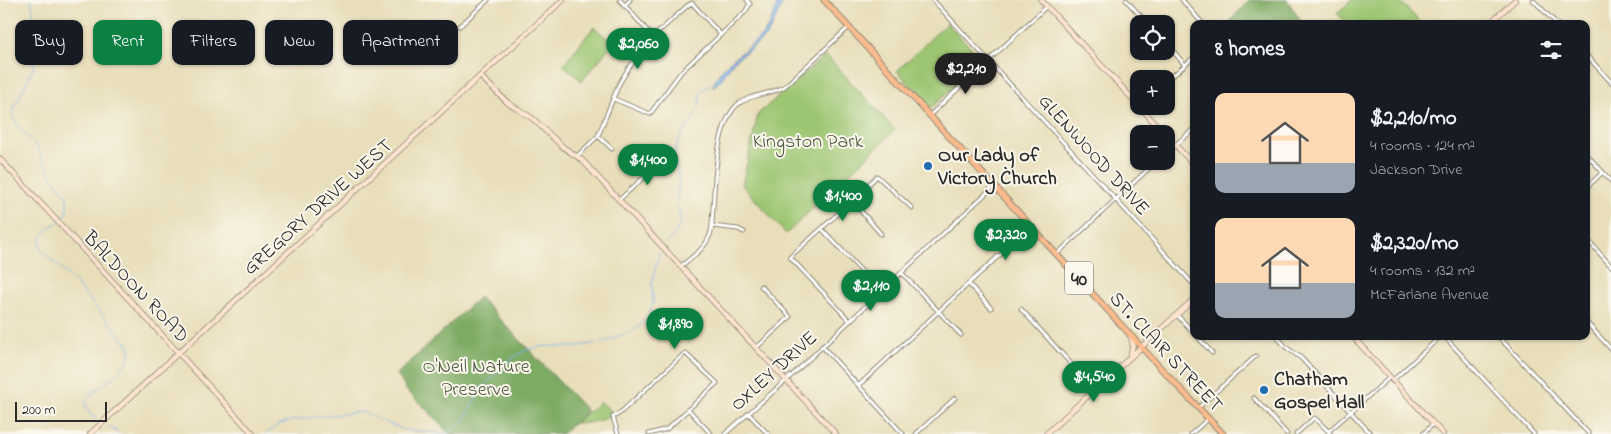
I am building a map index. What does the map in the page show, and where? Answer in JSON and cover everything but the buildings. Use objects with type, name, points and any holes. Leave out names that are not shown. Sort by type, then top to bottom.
[{"type":"main road","name":"ST. CLAIR STREET","points":[[824,0],[1224,434]]},
{"type":"street","points":[[460,26],[488,0]]},
{"type":"street","points":[[620,0],[653,37]]},
{"type":"street","points":[[624,6],[630,0]]},
{"type":"street","points":[[614,99],[650,114],[681,72],[745,12],[751,2],[747,0]]},
{"type":"street","name":"GLENWOOD DRIVE","points":[[934,0],[1190,281]]},
{"type":"street","points":[[1041,0],[1130,95]]},
{"type":"street","points":[[1126,0],[1140,15]]},
{"type":"street","points":[[1182,0],[1200,20]]},
{"type":"street","points":[[1493,20],[1515,0]]},
{"type":"street","points":[[1533,0],[1552,20]]},
{"type":"street","name":"GREGORY DRIVE WEST","points":[[90,434],[408,144],[561,1]]},
{"type":"street","points":[[577,156],[598,136],[623,76],[653,37],[692,3],[721,35]]},
{"type":"street","points":[[930,115],[1047,6]]},
{"type":"street","points":[[682,266],[706,243],[712,226],[717,154],[725,126],[733,109],[739,103],[749,98],[775,92],[784,87],[849,27]]},
{"type":"street","points":[[1175,53],[1185,65]]},
{"type":"street","points":[[1590,60],[1611,82]]},
{"type":"street","points":[[1175,72],[1190,61]]},
{"type":"street","points":[[480,76],[508,102],[532,118],[563,147],[577,156],[682,266],[836,434]]},
{"type":"street","points":[[1148,115],[1156,125]]},
{"type":"street","points":[[1190,132],[1175,145],[1190,161]]},
{"type":"street","points":[[598,136],[612,149]]},
{"type":"street","points":[[619,200],[665,158]]},
{"type":"street","points":[[1590,158],[1611,181]]},
{"type":"street","name":"BALDOON ROAD","points":[[0,159],[253,434]]},
{"type":"street","points":[[1057,254],[1148,170]]},
{"type":"street","points":[[1590,184],[1603,172]]},
{"type":"street","points":[[849,320],[790,257],[878,176],[912,208]]},
{"type":"street","name":"OXLEY DRIVE","points":[[725,434],[786,380],[994,186]]},
{"type":"street","points":[[852,201],[881,234]]},
{"type":"street","points":[[712,226],[738,229],[744,232]]},
{"type":"street","points":[[859,385],[1032,226]]},
{"type":"street","points":[[822,229],[880,291]]},
{"type":"street","points":[[1590,242],[1611,266]]},
{"type":"street","points":[[901,272],[961,335]]},
{"type":"street","points":[[969,284],[991,308]]},
{"type":"street","points":[[756,348],[790,317],[761,286]]},
{"type":"street","points":[[1046,434],[1190,303]]},
{"type":"street","points":[[1021,308],[1095,390]]},
{"type":"street","points":[[1177,315],[1190,329]]},
{"type":"street","points":[[1590,326],[1611,349]]},
{"type":"street","points":[[1127,330],[1133,344],[1130,358]]},
{"type":"street","points":[[1201,340],[1212,352]]},
{"type":"street","points":[[1280,340],[1301,358],[1372,434]]},
{"type":"street","points":[[1356,340],[1443,434]]},
{"type":"street","points":[[1296,434],[1312,419],[1316,419],[1330,433],[1351,412],[1438,340]]},
{"type":"street","points":[[1447,340],[1534,434]]},
{"type":"street","points":[[1502,340],[1589,434]]},
{"type":"street","points":[[822,346],[902,434]]},
{"type":"street","points":[[618,434],[613,417],[620,413],[684,353],[717,383],[667,429],[649,434]]},
{"type":"street","points":[[1199,407],[1256,356]]},
{"type":"street","points":[[916,434],[954,398]]},
{"type":"street","points":[[1254,398],[1288,434]]},
{"type":"street","points":[[688,409],[711,434]]},
{"type":"street","points":[[748,413],[768,434]]},
{"type":"street","points":[[1191,434],[1209,418]]},
{"type":"street","points":[[1422,434],[1433,424]]},
{"type":"green space","points":[[1249,0],[1287,0],[1300,20],[1231,20]]},
{"type":"green space","points":[[1352,0],[1399,0],[1418,20],[1343,20],[1337,13]]},
{"type":"green space","points":[[947,23],[983,60],[931,108],[897,71]]},
{"type":"green space","points":[[594,27],[613,43],[582,81],[563,65]]},
{"type":"green space","name":"Kingston Park","points":[[826,55],[895,130],[786,234],[742,185],[758,114]]},
{"type":"green space","name":"O'Neil Nature Preserve","points":[[479,297],[587,411],[562,434],[449,434],[407,391],[397,374]]},
{"type":"green space","points":[[601,402],[612,412],[609,418],[587,423],[574,423]]},
{"type":"water","points":[[779,0],[784,0],[770,31],[762,40],[733,62],[720,81],[713,87],[728,63],[758,40],[764,33]]},
{"type":"waterway","points":[[31,0],[33,11],[34,67],[14,108],[13,116],[18,126],[36,145],[51,176],[67,196],[67,210],[64,218],[60,221]]},
{"type":"waterway","points":[[699,107],[701,91],[713,83]]},
{"type":"waterway","points":[[665,243],[676,232],[680,221],[677,206],[679,179],[675,157],[677,143],[697,111]]},
{"type":"waterway","points":[[57,223],[49,228],[41,237],[42,251],[72,279],[130,347],[127,362],[115,375],[88,397],[85,403],[89,413],[98,420]]},
{"type":"waterway","points":[[266,434],[280,424],[294,420],[357,412],[365,413],[406,430],[451,432],[463,422],[481,389],[514,357],[526,350],[544,346],[573,347],[607,341],[638,328],[648,316],[653,303],[652,283],[659,253]]},
{"type":"waterway","points":[[108,426],[116,431],[117,434]]},
{"type":"place","name":"Our Lady of Victory Church","points":[[928,166]]},
{"type":"place","name":"Chatham Gospel Hall","points":[[1264,390]]}]
